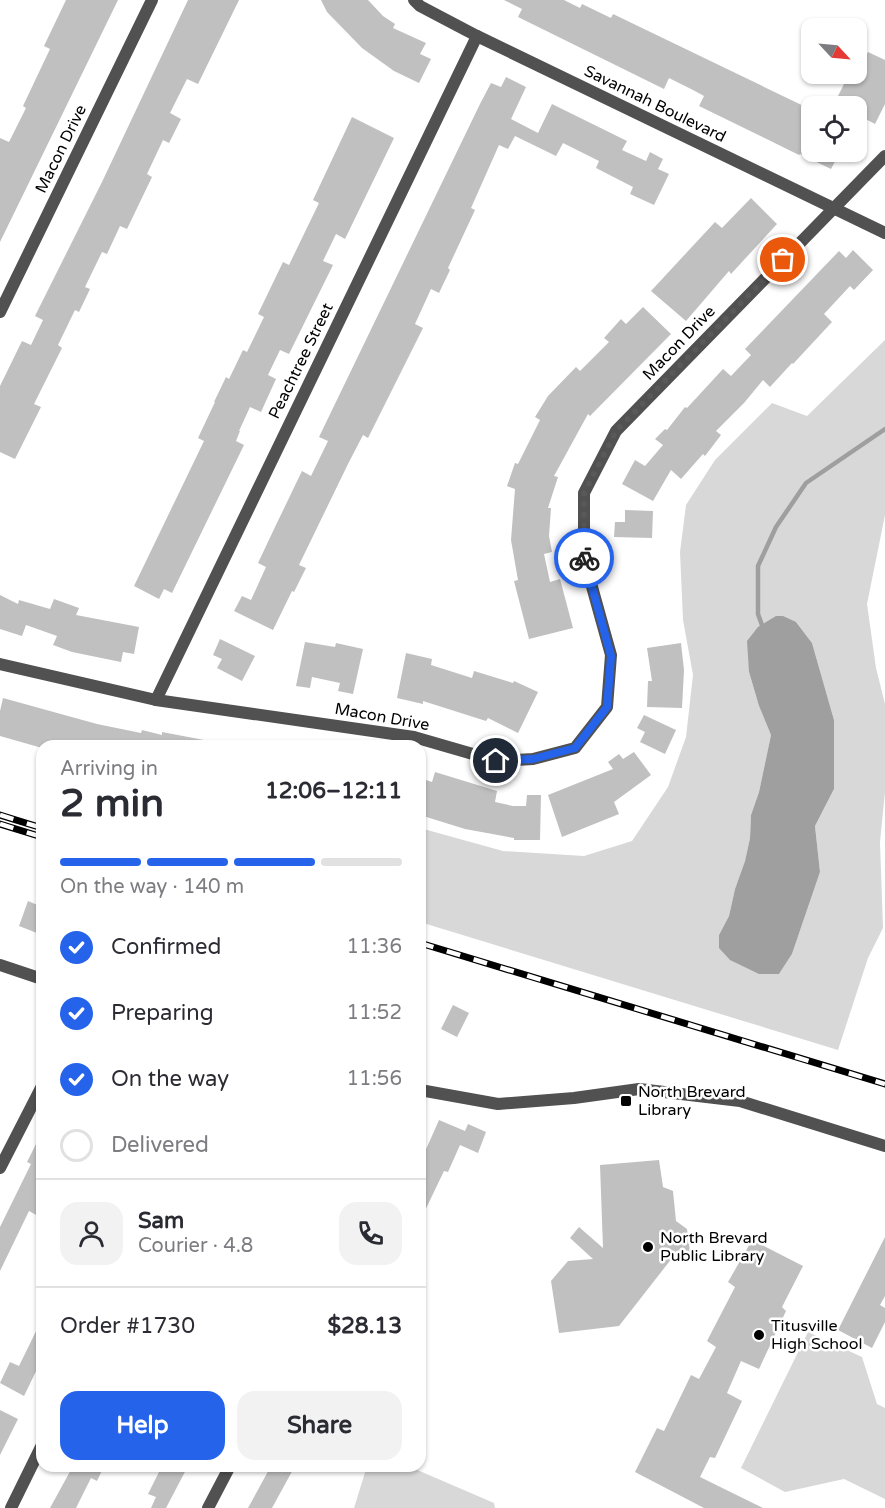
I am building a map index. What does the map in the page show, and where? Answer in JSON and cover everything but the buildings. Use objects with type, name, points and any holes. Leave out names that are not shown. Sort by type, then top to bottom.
[{"type":"street","name":"Macon Drive","points":[[0,312],[152,0]]},
{"type":"street","name":"Savannah Boulevard","points":[[414,0],[420,6],[477,36],[885,233]]},
{"type":"street","name":"Peachtree Street","points":[[156,700],[477,36]]},
{"type":"street","name":"Macon Drive","points":[[426,741],[496,761],[533,759],[575,748],[607,707],[611,656],[584,558],[584,493],[616,431],[885,156]]},
{"type":"street","name":"Macon Drive","points":[[0,664],[156,700],[424,740]]},
{"type":"street","points":[[0,965],[36,978]]},
{"type":"street","points":[[426,1091],[498,1104],[574,1098],[639,1089],[740,1101],[885,1146]]},
{"type":"street","points":[[0,1168],[36,1098]]},
{"type":"street","points":[[11,1508],[36,1457]]},
{"type":"street","points":[[208,1508],[227,1472]]},
{"type":"shaded area","points":[[885,340],[885,515],[867,604],[876,668],[885,704],[885,792],[880,842],[883,928],[868,958],[838,1050],[426,924],[426,830],[503,851],[584,856],[632,841],[668,787],[686,737],[693,675],[683,620],[680,552],[686,505],[715,460],[772,403],[807,416]],"holes":[[[796,622],[812,643],[834,720],[834,789],[815,826],[820,872],[792,954],[779,974],[719,935],[729,916],[745,861],[750,838],[751,815],[759,792],[771,735],[749,672]]]},
{"type":"shaded area","points":[[776,616],[783,616],[796,622],[812,643],[834,720],[834,789],[815,826],[820,872],[792,954],[779,974],[759,974],[730,960],[719,948],[719,935],[729,916],[745,861],[750,838],[751,815],[759,792],[771,735],[749,672],[747,641],[758,627]]},
{"type":"shaded area","points":[[808,1332],[862,1357],[877,1404],[885,1408],[885,1499],[844,1479],[785,1492],[741,1468]]},
{"type":"shaded area","points":[[365,1472],[422,1472],[494,1503],[495,1508],[354,1508]]},
{"type":"waterway","points":[[763,628],[758,614],[758,566],[776,527],[806,483],[885,429]]},
{"type":"railway","points":[[0,815],[36,826]]},
{"type":"railway","points":[[0,824],[36,835]]},
{"type":"railway","points":[[426,945],[885,1084]]},
{"type":"way so far","points":[[584,558],[584,493],[616,431],[783,260]]},
{"type":"place","name":"North Brevard Library","points":[[626,1101]]},
{"type":"place","name":"North Brevard Public Library","points":[[648,1247]]},
{"type":"place","name":"Titusville High School","points":[[759,1335]]},
{"type":"route","points":[[496,761],[533,759],[575,748],[607,707],[611,656],[584,558]]}]
